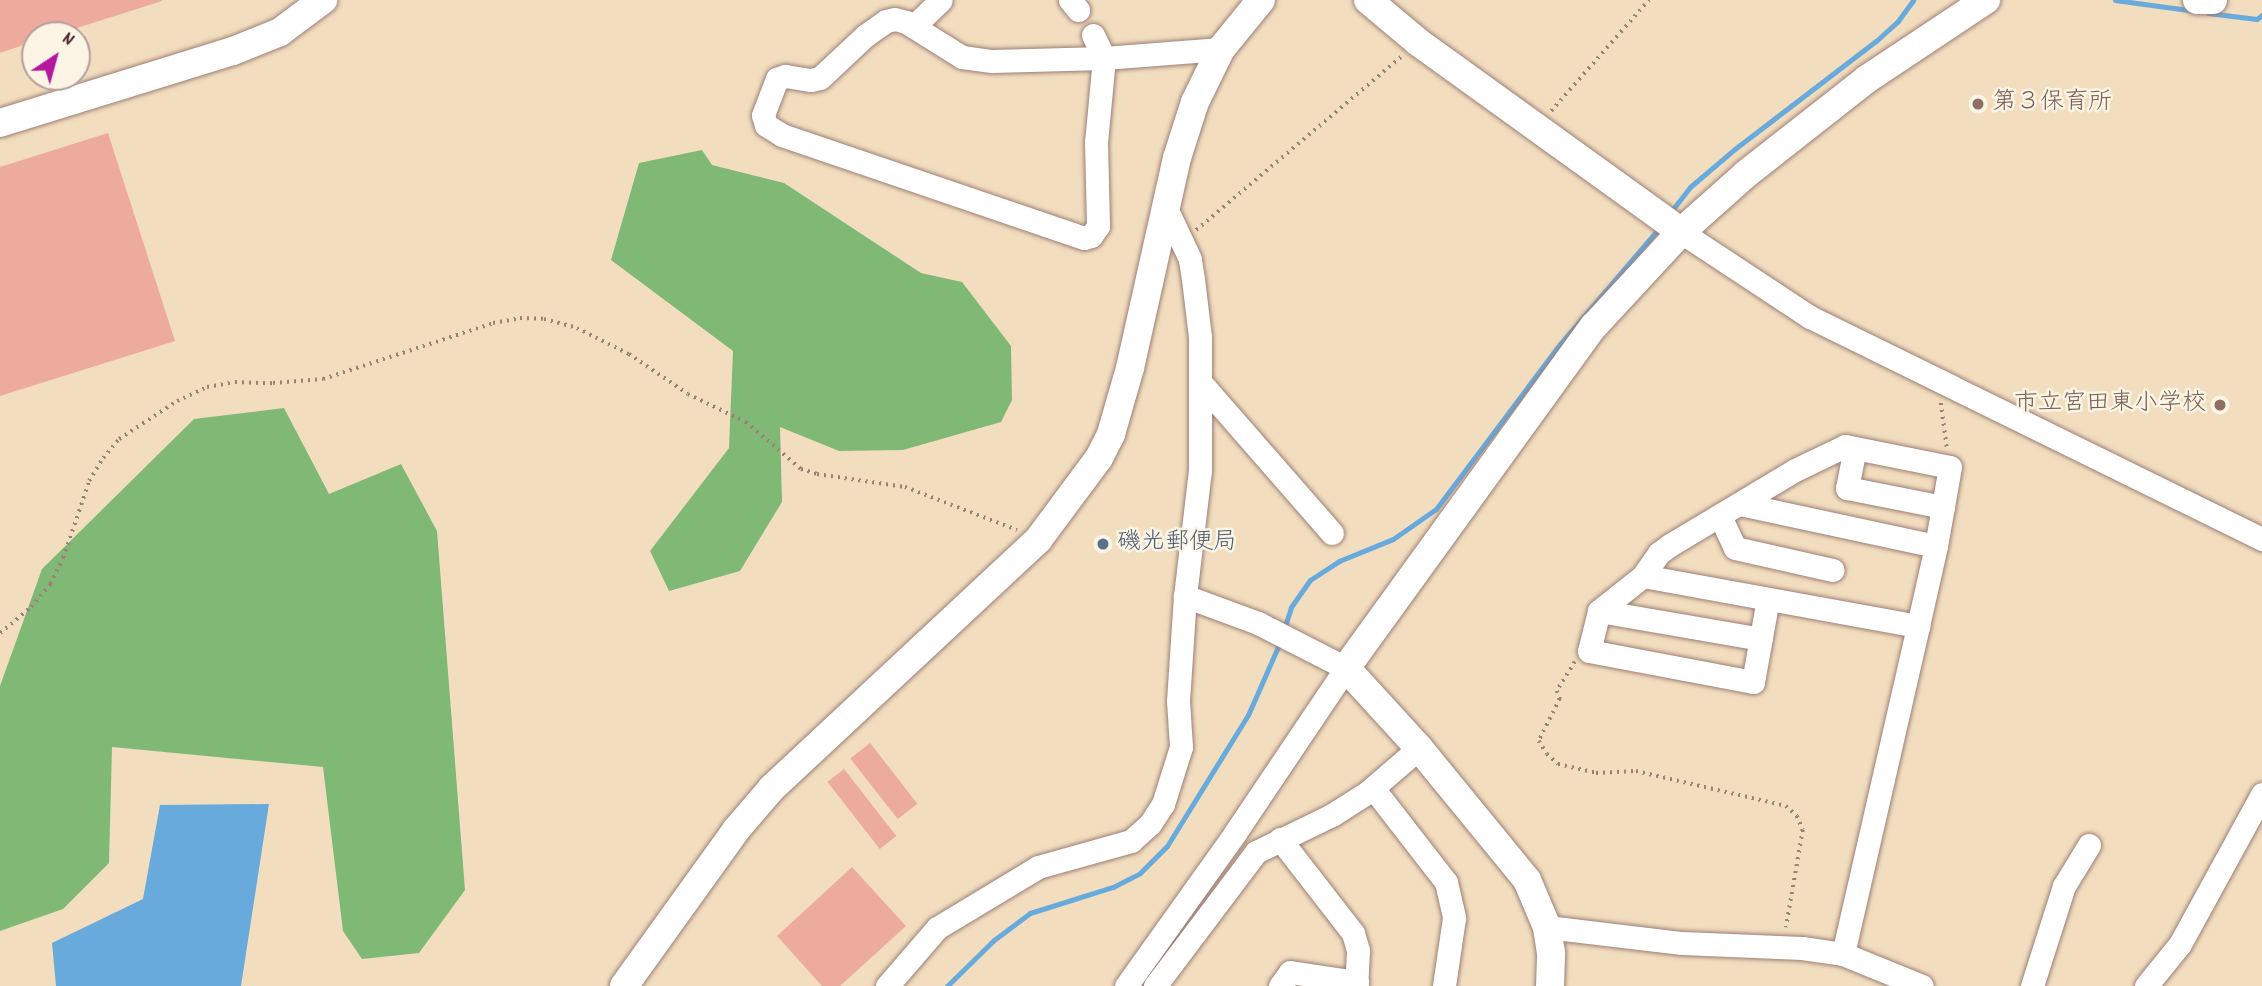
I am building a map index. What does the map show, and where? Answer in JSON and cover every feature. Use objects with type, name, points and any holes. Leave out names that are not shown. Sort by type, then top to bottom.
[{"type":"street","points":[[0,123],[233,51],[280,32],[323,0]]},
{"type":"street","points":[[914,26],[941,0]]},
{"type":"street","points":[[624,986],[736,831],[772,788],[1038,540],[1083,482],[1111,434],[1130,368],[1177,158],[1195,102],[1221,49],[1261,0]]},
{"type":"street","points":[[1368,0],[1418,43],[1671,226],[1810,317],[2262,539]]},
{"type":"street","points":[[1126,986],[1235,833],[1346,668],[1594,326],[1671,226],[1877,72],[1986,0]]},
{"type":"street","points":[[2197,0],[2213,0]]},
{"type":"street","points":[[1093,35],[1104,58],[1096,142],[1098,226],[1091,236],[1076,238],[782,135],[766,125],[763,116],[778,79],[785,76],[811,80],[820,78],[866,35],[886,21],[906,22],[962,57],[992,61],[1104,58],[1221,49]]},
{"type":"street","points":[[887,986],[931,933],[1011,881],[1038,867],[1131,841],[1150,824],[1163,804],[1181,747],[1178,701],[1185,596],[1200,471],[1200,383],[1193,279],[1190,259],[1166,208]]},
{"type":"street","points":[[1200,383],[1332,533]]},
{"type":"street","points":[[1768,599],[1753,682],[1589,651],[1599,611],[1643,576],[1659,552],[1795,470],[1844,446],[1950,467],[1936,546],[1843,954]]},
{"type":"street","points":[[1855,449],[1847,488],[1943,507]]},
{"type":"street","points":[[1740,504],[1936,546]]},
{"type":"street","points":[[1720,516],[1735,548],[1833,570]]},
{"type":"street","points":[[1643,576],[1918,626]]},
{"type":"street","points":[[1185,596],[1266,626],[1346,668],[1419,748],[1527,880],[1547,927],[1551,953],[1550,986]]},
{"type":"street","points":[[1599,611],[1761,639]]},
{"type":"street","points":[[1155,986],[1256,852],[1332,815],[1373,788],[1419,748]]},
{"type":"street","points":[[1373,788],[1446,881],[1454,918],[1444,986]]},
{"type":"street","points":[[2146,986],[2180,944],[2262,794]]},
{"type":"street","points":[[1280,839],[1353,933],[1358,951],[1357,984],[1290,972],[1280,986]]},
{"type":"street","points":[[2032,986],[2064,886],[2089,845]]},
{"type":"street","points":[[1547,927],[1682,943],[1783,947],[1843,954],[1922,986]]},
{"type":"path","points":[[1535,128],[1649,0]]},
{"type":"path","points":[[1182,244],[1418,43]]},
{"type":"path","points":[[0,633],[31,607],[50,584],[63,558],[89,481],[103,457],[119,439],[177,401],[207,387],[235,382],[273,383],[323,379],[493,323],[520,318],[544,319],[577,328],[617,347],[688,394],[746,422],[801,469],[817,474],[905,487],[1038,540]]},
{"type":"path","points":[[1938,380],[1950,467]]},
{"type":"path","points":[[1589,651],[1577,657],[1558,691],[1560,699],[1539,741],[1543,748],[1558,764],[1596,773],[1636,771],[1786,806],[1797,816],[1803,830],[1783,947]]},
{"type":"green space","points":[[702,150],[712,165],[784,183],[921,273],[962,282],[1011,346],[1012,400],[1001,422],[903,450],[839,451],[780,427],[782,502],[740,571],[669,591],[650,551],[729,448],[733,351],[611,260],[639,163]]},
{"type":"green space","points":[[284,408],[329,494],[401,464],[437,531],[465,890],[419,953],[362,959],[343,931],[323,767],[112,747],[109,863],[63,909],[0,931],[0,686],[42,569],[194,419]]},
{"type":"water","points":[[269,804],[241,986],[56,986],[52,943],[143,899],[160,805]]},
{"type":"building","points":[[0,0],[162,0],[91,24],[91,21],[21,21],[21,46],[0,53]]},
{"type":"building","points":[[108,133],[175,341],[0,396],[0,167]]},
{"type":"building","points":[[870,743],[917,804],[898,819],[850,758]]},
{"type":"building","points":[[844,769],[896,836],[880,849],[827,782]]},
{"type":"building","points":[[852,867],[906,926],[840,986],[822,986],[777,936]]},
{"type":"waterway","points":[[1669,214],[1690,187],[1736,148],[1876,41],[1898,21],[1913,0]]},
{"type":"waterway","points":[[2115,0],[2195,11]]},
{"type":"waterway","points":[[2208,13],[2257,19],[2262,15]]},
{"type":"waterway","points":[[1284,629],[1291,607],[1310,580],[1339,561],[1393,539],[1436,509],[1560,344],[1659,228]]},
{"type":"waterway","points":[[947,986],[994,940],[1030,913],[1113,887],[1140,873],[1167,846],[1248,715],[1280,642]]},
{"type":"place","name":"第３保育所","points":[[1978,104]]},
{"type":"place","name":"市立宮田東小学校","points":[[2220,405]]},
{"type":"place","name":"磯光郵便局","points":[[1103,544]]}]
